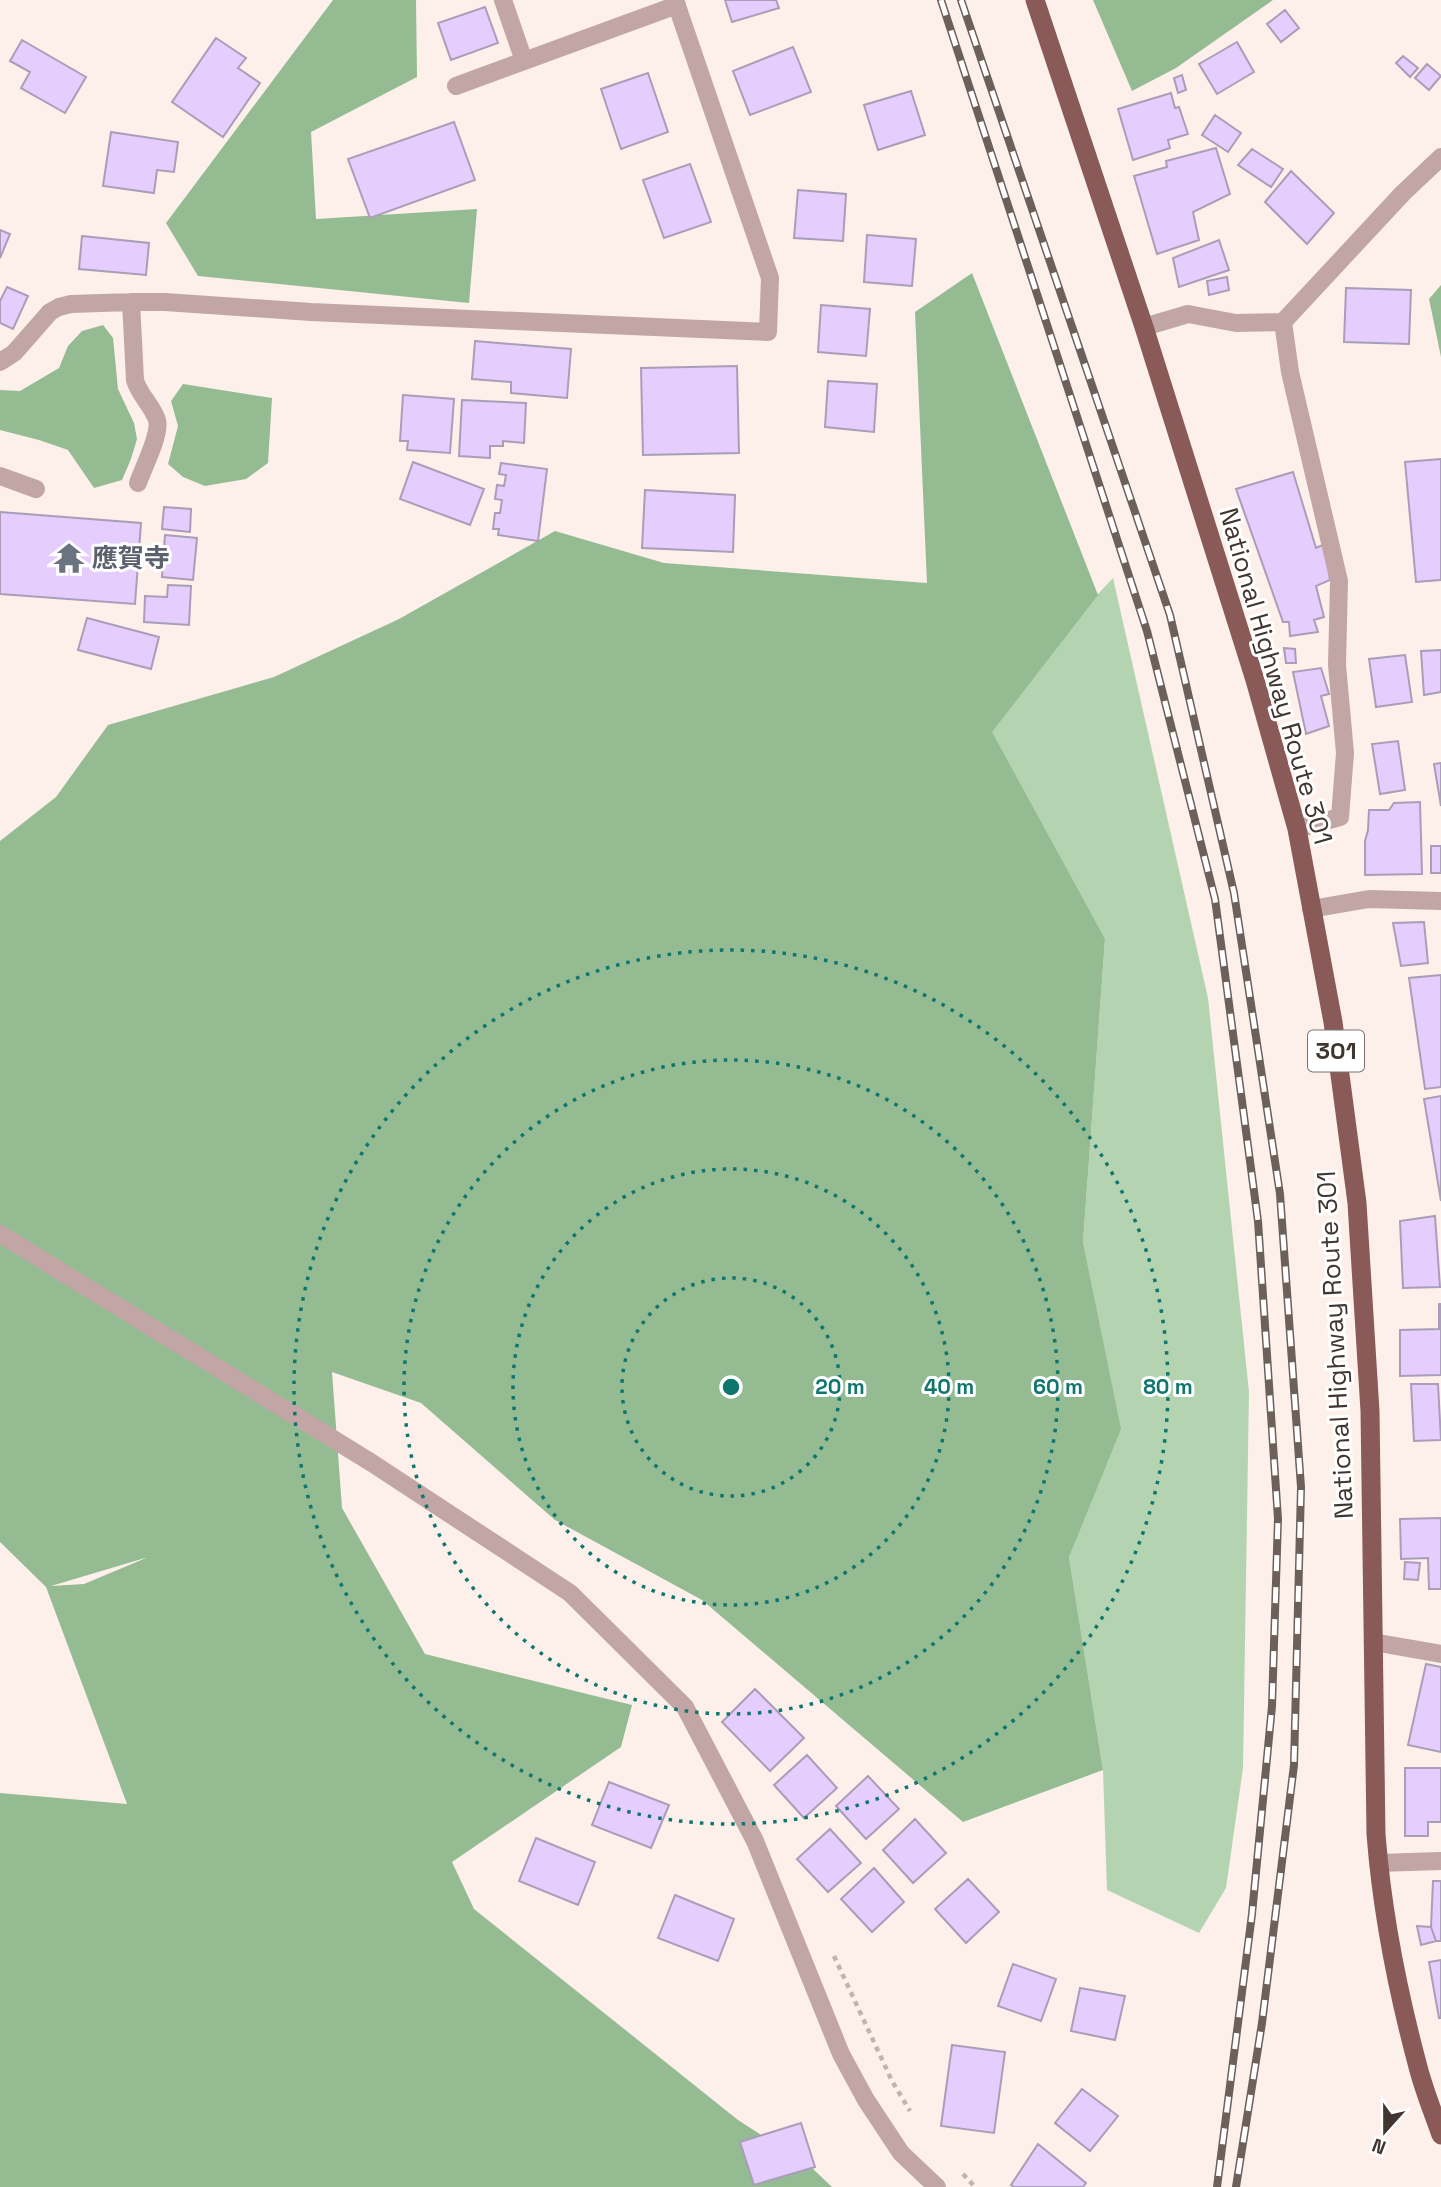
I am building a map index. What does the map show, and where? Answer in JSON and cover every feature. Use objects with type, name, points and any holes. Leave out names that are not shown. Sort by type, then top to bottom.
[{"type":"highway","name":"National Highway Route 301","points":[[1035,0],[1144,327],[1255,680],[1297,829],[1333,1022],[1357,1203],[1370,1411],[1376,1834],[1382,1901],[1417,2066],[1441,2135]]},
{"type":"street","points":[[503,0],[524,61]]},
{"type":"street","points":[[0,362],[14,353],[50,312],[71,304],[164,302],[311,312],[768,332],[770,278],[676,3],[456,86]]},
{"type":"street","points":[[1144,327],[1188,314],[1236,323],[1283,321],[1403,193],[1441,157]]},
{"type":"street","points":[[131,302],[135,380],[138,390],[157,420],[157,432],[138,483]]},
{"type":"street","points":[[1283,321],[1290,372],[1339,581],[1337,665],[1345,753],[1340,817],[1297,829]]},
{"type":"street","points":[[0,476],[36,489]]},
{"type":"street","points":[[1311,909],[1369,899],[1441,901]]},
{"type":"street","points":[[0,1234],[372,1462],[570,1593],[685,1707],[755,1841],[841,2054],[901,2153],[937,2187]]},
{"type":"street","points":[[1373,1642],[1441,1654]]},
{"type":"street","points":[[1378,1863],[1441,1861]]},
{"type":"path","points":[[829,1945],[892,2081],[915,2120]]},
{"type":"path","points":[[957,2168],[975,2187]]},
{"type":"green space","points":[[333,0],[416,0],[417,77],[311,132],[316,219],[477,209],[469,303],[198,276],[166,223]]},
{"type":"green space","points":[[1093,0],[1273,0],[1176,68],[1132,91]]},
{"type":"green space","points":[[972,273],[1098,595],[992,732],[1105,939],[1083,1242],[1121,1429],[1069,1557],[1103,1770],[963,1822],[702,1600],[555,1520],[421,1403],[332,1372],[342,1508],[425,1654],[632,1705],[621,1747],[452,1862],[474,1909],[738,2120],[812,2168],[832,2187],[0,2187],[0,1793],[127,1804],[46,1587],[0,1542],[0,841],[56,797],[108,725],[274,677],[399,619],[555,531],[664,563],[927,583],[915,312]],"holes":[[[146,1558],[84,1584],[51,1586]]]},
{"type":"green space","points":[[1441,285],[1441,357],[1429,299]]},
{"type":"green space","points":[[103,325],[113,338],[118,389],[134,423],[137,439],[122,480],[94,488],[68,450],[0,430],[0,390],[20,391],[59,368],[68,346],[82,331]]},
{"type":"green space","points":[[183,384],[272,398],[268,463],[246,479],[205,486],[183,477],[168,464],[178,426],[171,401]]},
{"type":"green space","points":[[1113,578],[1208,998],[1249,1392],[1243,1768],[1226,1888],[1199,1933],[1107,1890],[1103,1770],[1069,1557],[1119,1422],[1083,1242],[1105,939],[979,721]]},
{"type":"building","points":[[725,0],[776,0],[779,8],[732,22]]},
{"type":"building","points":[[485,7],[498,43],[451,60],[438,23]]},
{"type":"building","points":[[1285,10],[1299,28],[1281,42],[1267,24]]},
{"type":"building","points":[[216,38],[246,58],[238,68],[260,83],[223,137],[172,102]]},
{"type":"building","points":[[22,40],[86,77],[65,113],[21,88],[30,72],[10,61]]},
{"type":"building","points":[[1237,42],[1254,72],[1217,94],[1199,64]]},
{"type":"building","points":[[793,47],[811,92],[750,115],[733,71]]},
{"type":"building","points":[[1403,56],[1418,68],[1410,77],[1396,63]]},
{"type":"building","points":[[1427,64],[1441,76],[1429,90],[1415,78]]},
{"type":"building","points":[[648,73],[668,132],[621,149],[601,89]]},
{"type":"building","points":[[1182,75],[1186,90],[1178,93],[1174,78]]},
{"type":"building","points":[[911,91],[925,135],[878,150],[864,105]]},
{"type":"building","points":[[1171,93],[1188,134],[1168,140],[1170,148],[1133,160],[1118,109]]},
{"type":"building","points":[[1215,115],[1241,133],[1228,152],[1202,135]]},
{"type":"building","points":[[454,122],[475,180],[370,218],[348,159]]},
{"type":"building","points":[[111,132],[178,142],[174,172],[157,170],[154,193],[103,186]]},
{"type":"building","points":[[1216,148],[1230,194],[1193,212],[1199,240],[1157,254],[1134,176],[1167,167],[1166,161]]},
{"type":"building","points":[[1252,149],[1283,169],[1271,187],[1238,165]]},
{"type":"building","points":[[690,164],[711,222],[664,238],[643,180]]},
{"type":"building","points":[[1291,171],[1334,213],[1307,244],[1265,202]]},
{"type":"building","points":[[798,190],[846,194],[843,241],[794,238]]},
{"type":"building","points":[[0,230],[10,234],[0,258]]},
{"type":"building","points":[[867,235],[916,239],[912,286],[864,282]]},
{"type":"building","points":[[82,236],[149,243],[146,275],[79,269]]},
{"type":"building","points":[[1219,240],[1229,270],[1179,287],[1173,258]]},
{"type":"building","points":[[1227,277],[1229,290],[1209,295],[1207,281]]},
{"type":"building","points":[[7,287],[28,296],[13,329],[0,323],[0,301]]},
{"type":"building","points":[[1346,288],[1411,290],[1409,344],[1344,342]]},
{"type":"building","points":[[821,305],[870,309],[866,356],[818,352]]},
{"type":"building","points":[[475,341],[571,349],[567,398],[511,393],[511,382],[472,379]]},
{"type":"building","points":[[737,366],[739,453],[643,455],[641,368]]},
{"type":"building","points":[[828,381],[877,384],[874,432],[825,427]]},
{"type":"building","points":[[403,395],[454,399],[450,453],[407,450],[408,441],[400,441]]},
{"type":"building","points":[[462,400],[526,403],[524,443],[503,441],[503,446],[490,446],[490,458],[459,456]]},
{"type":"building","points":[[1441,459],[1441,580],[1416,582],[1405,462]]},
{"type":"building","points":[[413,462],[484,489],[470,525],[400,499]]},
{"type":"building","points":[[501,463],[547,469],[538,541],[498,535],[499,529],[493,529],[495,513],[500,513],[502,500],[495,499],[497,485],[504,486],[506,475],[499,474]]},
{"type":"building","points":[[1293,472],[1316,548],[1325,544],[1330,580],[1316,586],[1324,617],[1314,620],[1318,632],[1290,636],[1289,622],[1283,622],[1236,489]]},
{"type":"building","points":[[645,490],[735,495],[733,552],[642,548]]},
{"type":"building","points":[[164,507],[191,509],[190,532],[162,529]]},
{"type":"building","name":"應賀寺","points":[[0,512],[141,523],[135,604],[0,594]]},
{"type":"building","points":[[165,535],[197,538],[193,580],[162,577]]},
{"type":"building","points":[[168,585],[191,586],[189,625],[144,622],[145,596],[167,597]]},
{"type":"building","points":[[87,618],[159,637],[151,669],[78,650]]},
{"type":"building","points":[[1284,648],[1295,649],[1296,663],[1286,663]]},
{"type":"building","points":[[1441,650],[1441,692],[1424,695],[1421,651]]},
{"type":"building","points":[[1405,655],[1412,702],[1376,707],[1369,659]]},
{"type":"building","points":[[1321,668],[1329,694],[1321,696],[1329,726],[1306,734],[1293,672]]},
{"type":"building","points":[[1398,741],[1405,790],[1380,794],[1372,744]]},
{"type":"building","points":[[1441,763],[1441,806],[1434,764]]},
{"type":"building","points":[[1420,802],[1422,874],[1365,875],[1369,810],[1389,810],[1394,803]]},
{"type":"building","points":[[1431,846],[1441,846],[1441,873],[1431,873]]},
{"type":"building","points":[[1424,922],[1428,963],[1401,966],[1393,923]]},
{"type":"building","points":[[1441,975],[1441,1087],[1425,1089],[1409,978]]},
{"type":"building","points":[[1441,1096],[1441,1201],[1424,1099]]},
{"type":"building","points":[[1435,1216],[1440,1287],[1403,1288],[1400,1221]]},
{"type":"building","points":[[1439,1304],[1441,1375],[1400,1376],[1400,1330],[1439,1329]]},
{"type":"building","points":[[1411,1384],[1438,1384],[1441,1440],[1414,1441]]},
{"type":"building","points":[[1441,1518],[1441,1589],[1429,1589],[1428,1558],[1401,1559],[1400,1519]]},
{"type":"building","points":[[1405,1562],[1420,1563],[1418,1580],[1404,1579]]},
{"type":"building","points":[[1426,1664],[1441,1667],[1441,1752],[1408,1745]]},
{"type":"building","points":[[755,1689],[804,1738],[770,1771],[722,1722]]},
{"type":"building","points":[[807,1755],[837,1788],[804,1818],[774,1785]]},
{"type":"building","points":[[1405,1768],[1441,1768],[1441,1822],[1428,1822],[1428,1836],[1405,1836]]},
{"type":"building","points":[[868,1776],[899,1809],[866,1839],[836,1806]]},
{"type":"building","points":[[609,1782],[669,1805],[651,1848],[592,1825]]},
{"type":"building","points":[[915,1819],[946,1853],[913,1883],[883,1850]]},
{"type":"building","points":[[830,1829],[861,1863],[828,1892],[797,1859]]},
{"type":"building","points":[[536,1838],[595,1862],[578,1905],[519,1881]]},
{"type":"building","points":[[874,1868],[904,1902],[872,1932],[841,1899]]},
{"type":"building","points":[[968,1879],[999,1912],[966,1943],[935,1909]]},
{"type":"building","points":[[1433,1881],[1441,1881],[1441,1941],[1436,1941],[1431,1927]]},
{"type":"building","points":[[675,1895],[734,1919],[718,1961],[658,1938]]},
{"type":"building","points":[[1417,1926],[1431,1927],[1436,1941],[1421,1945]]},
{"type":"building","points":[[1441,1960],[1441,2018],[1439,2018],[1429,1962]]},
{"type":"building","points":[[1013,1964],[1056,1979],[1041,2021],[998,2006]]},
{"type":"building","points":[[1080,1988],[1125,1996],[1115,2040],[1071,2031]]},
{"type":"building","points":[[952,2045],[1005,2052],[994,2133],[941,2126]]},
{"type":"building","points":[[1082,2089],[1118,2116],[1090,2151],[1055,2123]]},
{"type":"building","points":[[801,2123],[815,2167],[754,2185],[740,2142]]},
{"type":"building","points":[[1038,2144],[1086,2183],[1083,2187],[1011,2185]]},
{"type":"railway","points":[[941,0],[1147,631],[1215,899],[1258,1221],[1278,1519],[1272,1706],[1252,1914],[1217,2187]]},
{"type":"railway","points":[[961,0],[1170,615],[1234,893],[1280,1194],[1301,1487],[1294,1765],[1262,2023],[1236,2187]]},
{"type":"place","name":"應賀寺","points":[[69,558]]}]
